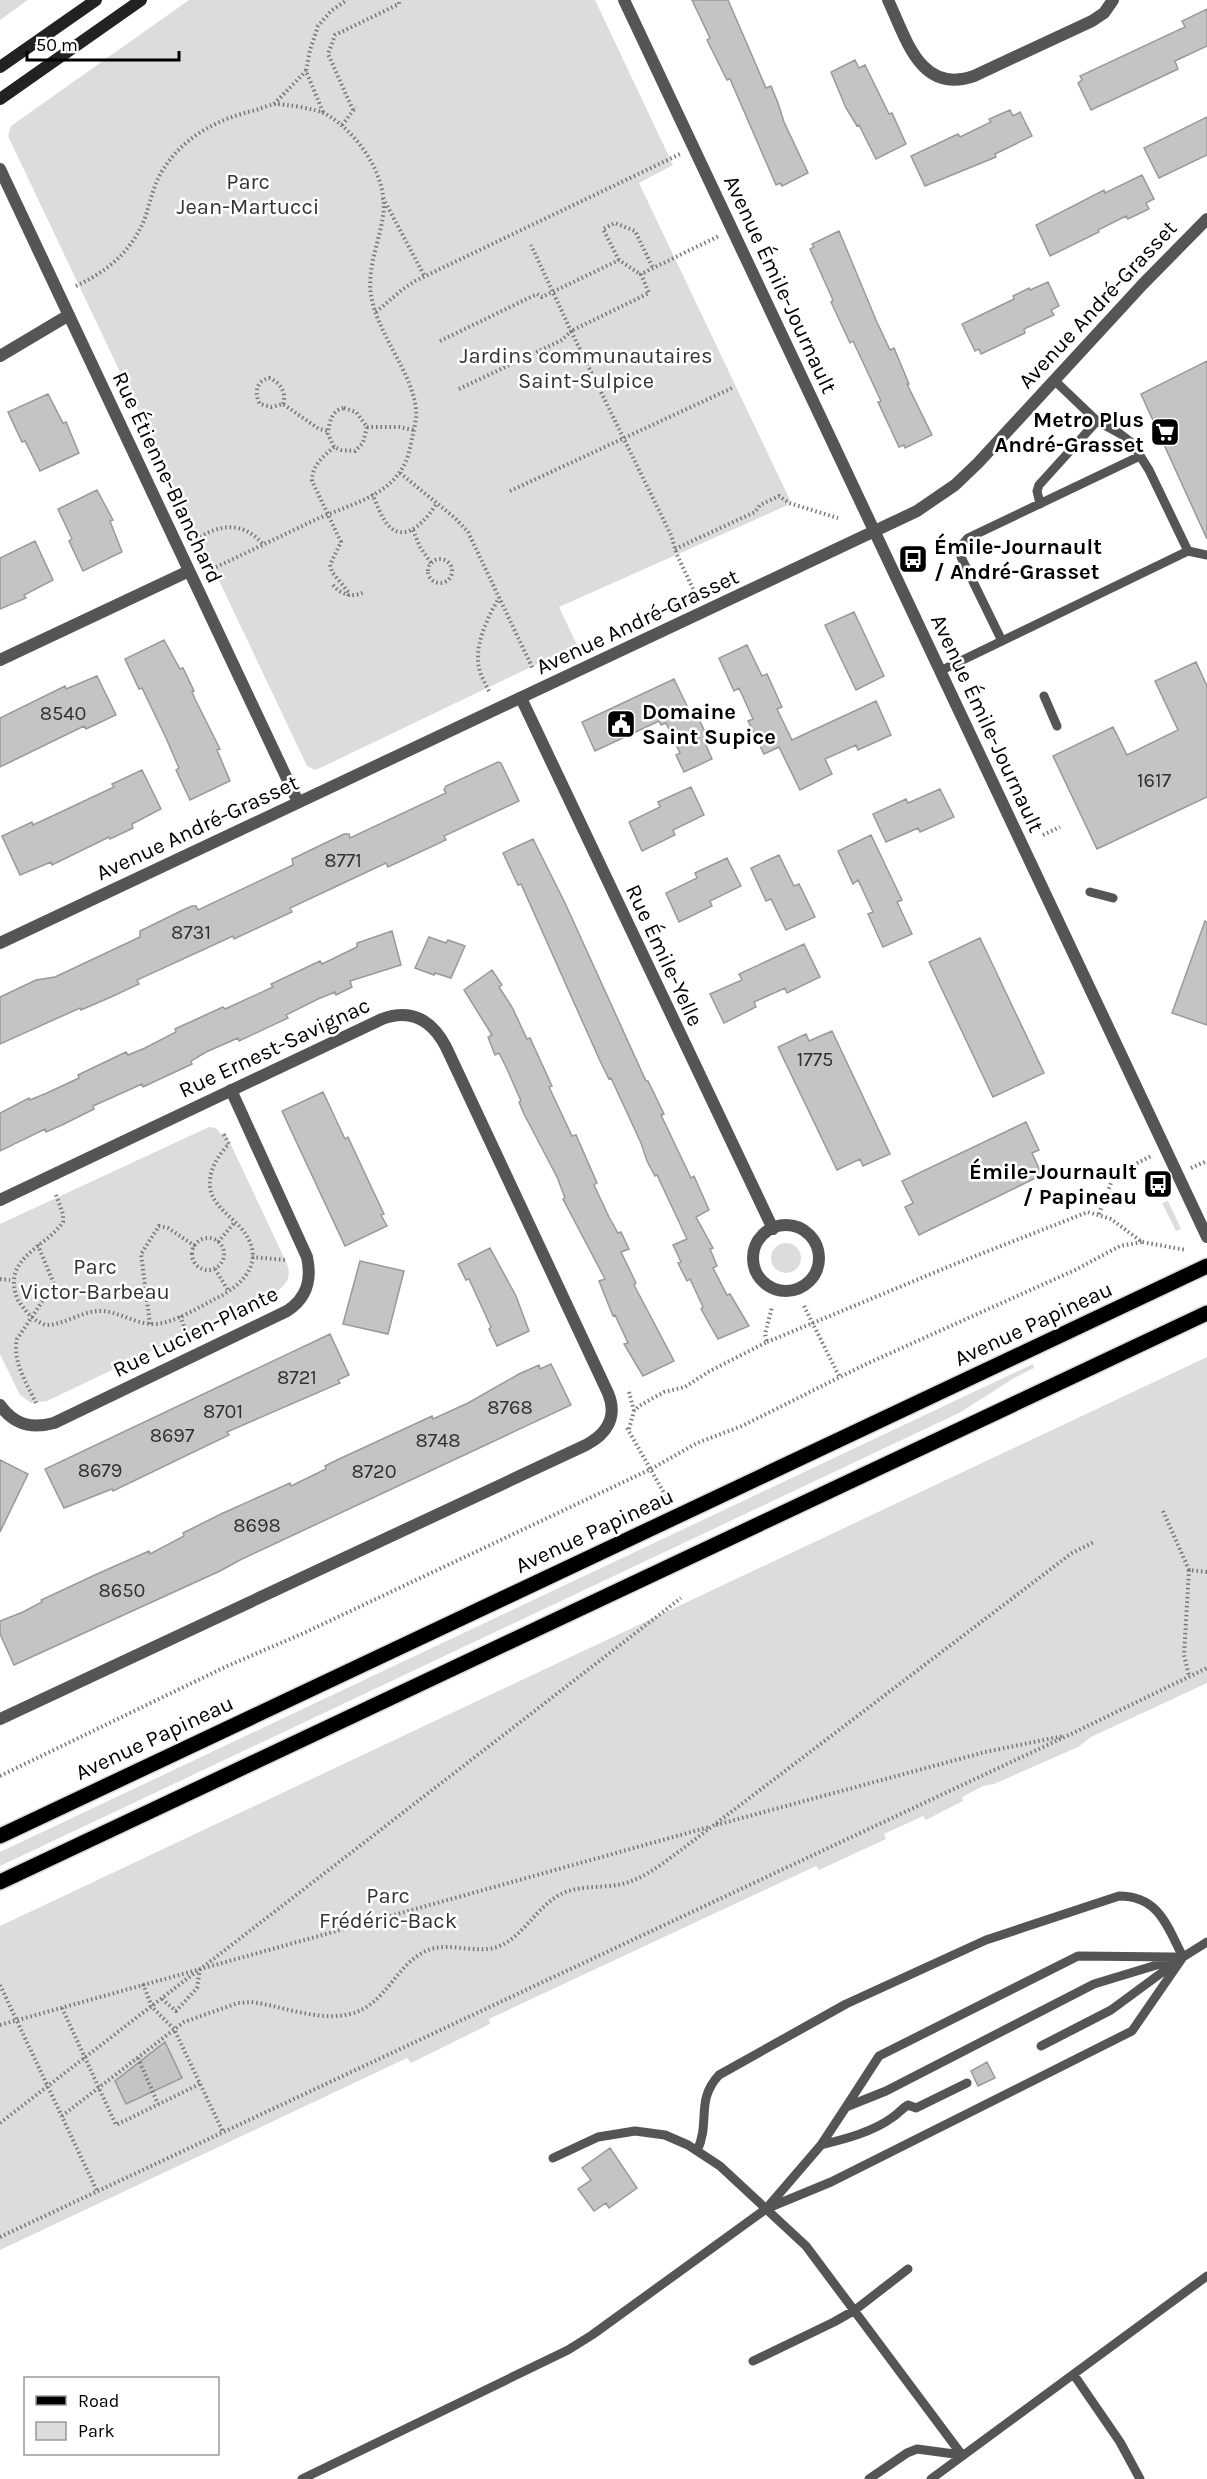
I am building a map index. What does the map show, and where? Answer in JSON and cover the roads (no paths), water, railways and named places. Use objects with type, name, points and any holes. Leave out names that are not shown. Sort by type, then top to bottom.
[{"type":"main road","points":[[0,67],[96,0]]},
{"type":"main road","points":[[0,99],[141,0]]},
{"type":"main road","name":"Avenue Papineau","points":[[0,1836],[1207,1266]]},
{"type":"main road","points":[[0,1882],[1207,1313]]},
{"type":"street","name":"Avenue Émile-Journault","points":[[624,0],[1207,1237]]},
{"type":"street","points":[[888,0],[918,61],[933,75],[954,80],[974,76],[1092,21],[1104,13],[1113,0]]},
{"type":"street","name":"Rue Étienne-Blanchard","points":[[0,169],[298,802]]},
{"type":"street","name":"Avenue André-Grasset","points":[[0,943],[875,533],[917,511],[955,485],[991,450],[1182,243],[1207,219]]},
{"type":"street","points":[[0,356],[69,315]]},
{"type":"street","points":[[0,660],[189,571]]},
{"type":"street","name":"Rue Émile-Yelle","points":[[521,698],[772,1229]]},
{"type":"street","name":"Rue Ernest-Savignac","points":[[0,1200],[391,1016],[411,1015],[429,1023],[446,1047],[612,1405],[610,1422],[603,1434],[586,1445],[0,1719]]},
{"type":"street","name":"Rue Lucien-Plante","points":[[0,1405],[14,1420],[27,1425],[41,1427],[54,1423],[287,1311],[302,1297],[310,1277],[307,1257],[231,1090]]},
{"type":"street","points":[[784,1226],[795,1227],[806,1232],[816,1245],[819,1257],[815,1274],[808,1283],[798,1289],[777,1290],[762,1281],[756,1272],[754,1255],[757,1244],[772,1229],[784,1226]]},
{"type":"lane","points":[[1054,380],[1097,421],[1126,438],[1149,470],[1188,551]]},
{"type":"lane","points":[[1040,504],[1037,491],[1039,485],[1097,421]]},
{"type":"lane","points":[[1002,641],[961,557],[961,546],[968,538],[1140,456]]},
{"type":"lane","points":[[940,671],[1188,551],[1207,555]]},
{"type":"lane","points":[[1044,696],[1057,726]]},
{"type":"lane","points":[[1090,892],[1113,898]]},
{"type":"lane","points":[[697,2151],[702,2140],[706,2094],[709,2086],[719,2075],[846,2004],[986,1940],[1119,1896],[1131,1896],[1154,1907],[1162,1916],[1183,1957]]},
{"type":"lane","points":[[1041,2046],[1111,2010],[1207,1942]]},
{"type":"lane","points":[[302,2479],[568,2350],[632,2308],[766,2209],[821,2145],[879,2056],[1078,1956],[1183,1957]]},
{"type":"lane","points":[[846,2107],[886,2091],[1094,1984],[1183,1957]]},
{"type":"lane","points":[[766,2209],[831,2182],[1132,2031],[1183,1957]]},
{"type":"lane","points":[[821,2145],[859,2134],[895,2116],[900,2109],[908,2105],[916,2108],[967,2083]]},
{"type":"lane","points":[[553,2158],[598,2137],[635,2131],[665,2135],[720,2166],[806,2246],[962,2455]]},
{"type":"lane","points":[[753,2361],[855,2310],[908,2269]]},
{"type":"lane","points":[[931,2479],[1074,2375],[1149,2316],[1207,2276]]},
{"type":"lane","points":[[1074,2375],[1120,2442],[1140,2479]]},
{"type":"lane","points":[[869,2479],[907,2453],[917,2449],[962,2455]]},
{"type":"place","name":"Metro Plus André-Grasset","points":[[1165,432]]},
{"type":"place","name":"Émile-Journault / André-Grasset","points":[[913,559]]},
{"type":"place","name":"Domaine Saint Supice","points":[[621,724]]},
{"type":"place","name":"Émile-Journault / Papineau","points":[[1158,1184]]},
{"type":"park label","name":"Parc Jean-Martucci","points":[[248,194]]},
{"type":"park label","name":"Jardins communautaires Saint-Sulpice","points":[[586,368]]},
{"type":"park label","name":"Parc Victor-Barbeau","points":[[95,1278]]},
{"type":"park label","name":"Parc Frédéric-Back","points":[[388,1908]]}]
